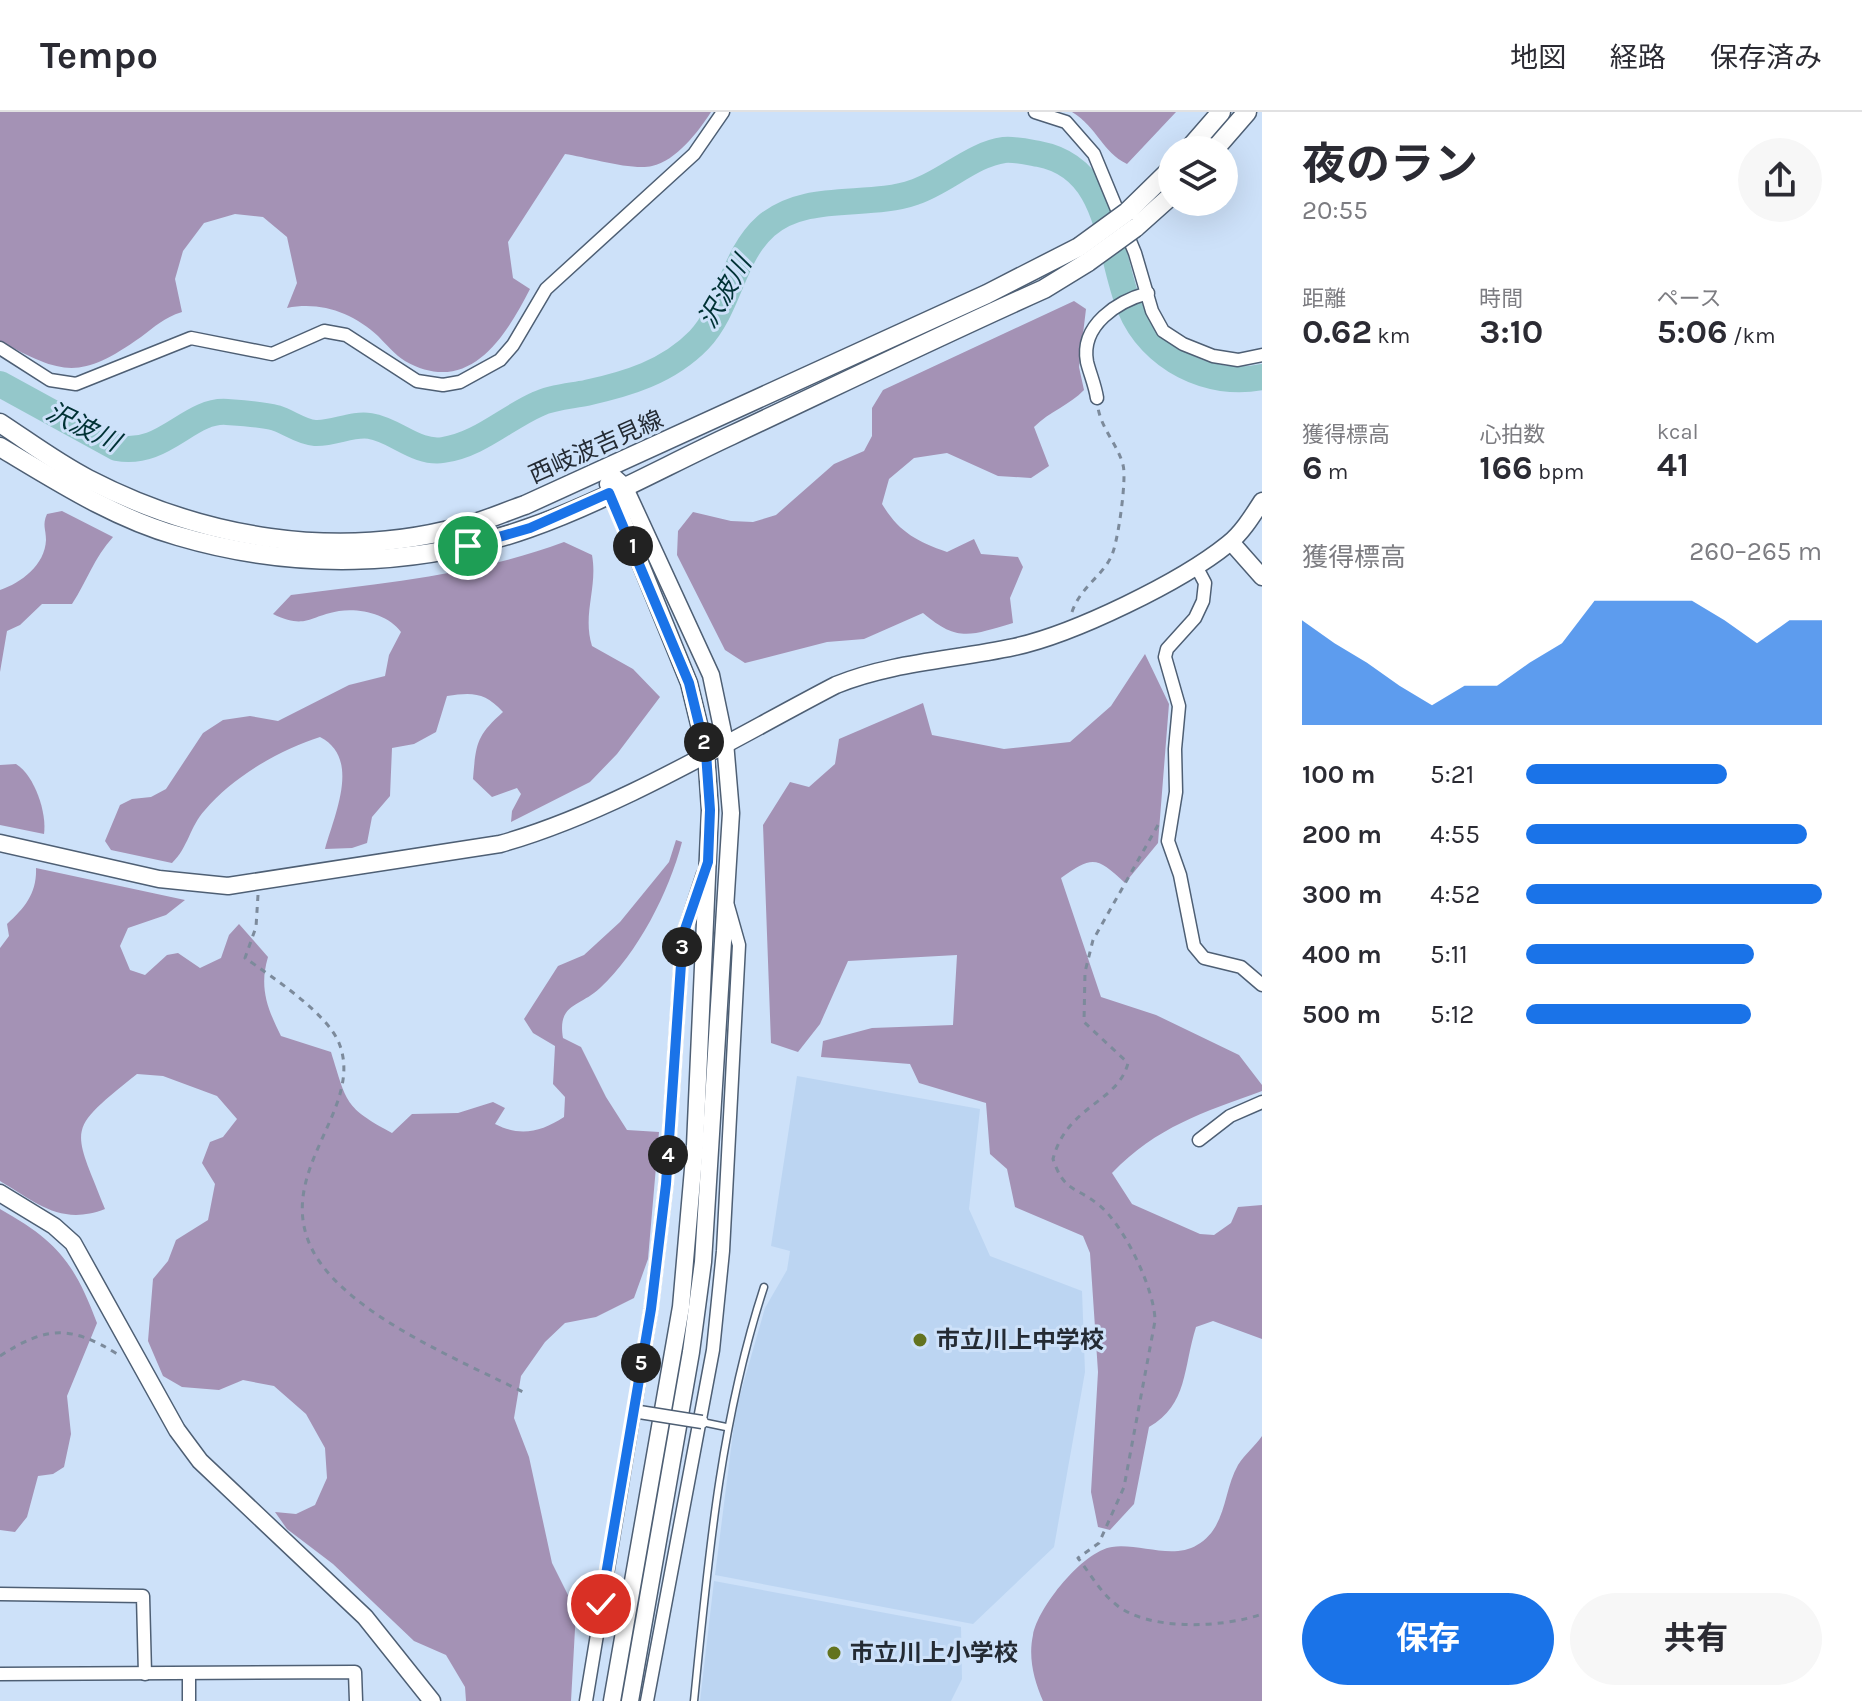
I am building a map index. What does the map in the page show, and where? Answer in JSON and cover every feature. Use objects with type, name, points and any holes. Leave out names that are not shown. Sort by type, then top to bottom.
[{"type":"main road","points":[[1200,136],[1221,112]]},
{"type":"main road","points":[[1226,136],[1247,112]]},
{"type":"main road","name":"西岐波吉見線","points":[[1131,220],[1158,186]]},
{"type":"main road","name":"西岐波吉見線","points":[[0,447],[131,519],[177,536],[223,547],[295,559],[377,559],[468,546],[530,528],[1044,289],[1084,254],[1158,204]]},
{"type":"main road","name":"西岐波吉見線","points":[[0,423],[86,477],[153,508],[201,525],[282,540],[336,543],[394,539],[461,527],[525,505],[987,294],[1084,254]]},
{"type":"street","points":[[0,348],[50,380],[76,384],[191,338],[272,354],[324,331],[346,335],[417,381],[443,385],[460,382],[500,360],[513,345],[546,289],[679,168],[723,112]]},
{"type":"street","points":[[1035,112],[1066,122],[1094,154],[1135,253],[1144,294],[1163,331],[1183,344],[1213,356],[1238,360],[1262,355]]},
{"type":"street","points":[[1097,398],[1086,359],[1090,335],[1119,302],[1144,294]]},
{"type":"street","points":[[606,470],[711,675],[725,742],[731,813],[710,1189],[701,1277],[630,1701]]},
{"type":"street","points":[[612,1701],[681,1307],[695,1146],[710,799],[706,753],[693,695],[616,489]]},
{"type":"street","points":[[0,843],[200,886],[258,884],[455,853],[543,832],[869,672],[1019,646],[1065,631],[1196,566],[1231,542],[1262,501]]},
{"type":"street","points":[[1231,542],[1262,577]]},
{"type":"street","points":[[1196,566],[1205,583],[1203,601],[1165,657],[1179,706],[1176,792],[1169,831],[1194,946],[1204,958],[1241,967],[1262,985]]},
{"type":"street","points":[[586,1701],[651,1309],[666,1184],[683,935],[708,862]]},
{"type":"street","points":[[647,1701],[702,1422],[723,1251],[739,945],[727,903]]},
{"type":"street","points":[[1199,1140],[1230,1116],[1262,1102]]},
{"type":"street","points":[[0,1193],[54,1226],[73,1243],[177,1430],[200,1461],[365,1617],[432,1701]]},
{"type":"street","points":[[633,1411],[702,1422]]},
{"type":"street","points":[[0,1594],[143,1596],[145,1674]]},
{"type":"street","points":[[0,1674],[355,1672],[356,1701]]},
{"type":"street","points":[[189,1674],[189,1701]]},
{"type":"lane","points":[[694,1701],[726,1427],[743,1351],[764,1287]]},
{"type":"lane","points":[[702,1422],[726,1427]]},
{"type":"path","points":[[1065,631],[1074,604],[1112,557],[1125,480],[1123,463],[1105,430],[1097,398]]},
{"type":"path","points":[[1169,831],[1161,819],[1093,940],[1085,972],[1084,1022],[1123,1054],[1128,1063],[1126,1070],[1122,1081],[1069,1121],[1053,1159],[1064,1185],[1102,1207],[1108,1215],[1142,1270],[1155,1300],[1155,1321],[1124,1487],[1099,1543],[1078,1558],[1114,1603],[1136,1616],[1203,1626],[1236,1624],[1262,1614]]},
{"type":"path","points":[[258,884],[256,927],[245,958],[325,1024],[339,1042],[343,1063],[328,1129],[307,1168],[303,1189],[305,1227],[314,1253],[336,1279],[376,1313],[449,1358],[525,1393]]},
{"type":"path","points":[[0,1356],[27,1338],[75,1332],[129,1362]]},
{"type":"shaded area","points":[[0,112],[711,112],[678,152],[652,166],[622,165],[565,154],[508,242],[513,278],[530,289],[520,308],[496,343],[482,357],[466,367],[448,372],[427,370],[405,361],[368,328],[347,315],[312,306],[287,308],[297,283],[287,237],[263,217],[235,214],[204,223],[183,251],[175,279],[182,312],[102,361],[71,368],[56,366],[0,341]]},
{"type":"shaded area","points":[[1072,112],[1176,112],[1127,164]]},
{"type":"shaded area","points":[[1074,301],[1086,309],[1079,367],[1084,390],[1034,427],[1049,466],[1031,478],[998,476],[947,453],[914,458],[889,479],[882,504],[902,529],[936,548],[947,552],[974,539],[981,554],[1018,557],[1023,567],[1010,598],[1013,623],[975,633],[956,633],[923,613],[864,639],[827,642],[745,663],[725,650],[677,555],[678,531],[693,512],[731,521],[753,522],[776,515],[834,464],[864,451],[872,436],[872,408],[883,390]]},
{"type":"shaded area","points":[[62,511],[113,537],[72,604],[42,604],[20,625],[7,631],[0,672],[0,590],[24,578],[37,565],[45,549],[44,524],[47,514]]},
{"type":"shaded area","points":[[564,542],[592,555],[589,634],[592,646],[633,669],[660,697],[617,754],[590,782],[511,822],[512,811],[521,794],[517,788],[492,797],[473,779],[479,741],[503,712],[484,697],[471,694],[447,696],[436,732],[414,744],[392,748],[390,796],[372,817],[367,843],[352,848],[325,849],[339,803],[342,772],[332,746],[320,737],[273,757],[229,786],[200,816],[182,851],[172,863],[111,850],[105,841],[120,805],[132,799],[151,797],[166,789],[203,733],[223,720],[250,716],[278,721],[349,685],[385,676],[389,655],[401,632],[395,626],[381,617],[356,610],[300,621],[273,614],[291,595],[463,570]]},
{"type":"shaded area","points":[[1145,654],[1169,704],[1158,843],[1125,883],[1108,868],[1094,862],[1081,865],[1061,878],[1101,997],[1156,1015],[1239,1055],[1262,1085],[1262,1091],[1164,1132],[1112,1173],[1132,1204],[1200,1234],[1214,1235],[1231,1223],[1238,1207],[1262,1205],[1262,1339],[1213,1321],[1196,1327],[1178,1397],[1162,1418],[1149,1427],[1134,1504],[1110,1530],[1098,1527],[1091,1492],[1098,1372],[1090,1253],[1083,1236],[1015,1207],[1007,1169],[990,1154],[986,1103],[919,1083],[910,1064],[821,1057],[823,1041],[872,1028],[953,1025],[957,955],[848,961],[820,1024],[798,1052],[771,1043],[763,825],[790,782],[809,787],[835,764],[839,739],[923,703],[932,735],[1004,749],[1070,742],[1111,706]]},
{"type":"shaded area","points":[[16,764],[29,777],[38,796],[44,816],[44,834],[0,825],[0,765]]},
{"type":"shaded area","points":[[676,840],[682,842],[669,881],[639,940],[600,988],[567,1012],[562,1027],[563,1038],[581,1047],[627,1130],[659,1132],[648,1259],[634,1298],[596,1317],[565,1323],[545,1342],[521,1376],[514,1418],[529,1457],[552,1563],[576,1611],[571,1701],[466,1701],[465,1687],[446,1655],[414,1641],[333,1564],[287,1529],[275,1512],[296,1514],[315,1505],[327,1478],[325,1448],[306,1414],[274,1386],[243,1380],[219,1390],[182,1387],[163,1376],[148,1341],[153,1279],[168,1261],[176,1240],[208,1220],[215,1184],[202,1163],[210,1142],[223,1137],[237,1119],[217,1096],[163,1076],[137,1074],[97,1108],[82,1132],[82,1145],[105,1209],[75,1215],[50,1210],[0,1181],[0,948],[9,936],[7,924],[32,892],[36,868],[185,900],[166,915],[128,928],[120,946],[130,970],[145,975],[167,955],[178,953],[200,968],[221,958],[229,935],[239,924],[268,957],[264,988],[281,1036],[331,1052],[345,1093],[364,1117],[392,1133],[412,1114],[458,1113],[493,1102],[505,1108],[495,1124],[530,1131],[564,1117],[565,1097],[553,1084],[555,1046],[533,1033],[524,1019],[558,966],[584,955],[620,922],[669,862]]},
{"type":"shaded area","name":"市立川上中学校","points":[[797,1076],[980,1109],[969,1209],[990,1256],[1082,1291],[1085,1372],[1054,1547],[973,1624],[715,1575],[736,1409],[765,1308],[787,1270],[790,1251],[771,1246]]},
{"type":"shaded area","points":[[0,1209],[36,1232],[61,1255],[80,1284],[97,1323],[67,1396],[71,1434],[64,1467],[53,1474],[38,1476],[27,1517],[15,1532],[0,1530]]},
{"type":"shaded area","points":[[1262,1436],[1262,1701],[1043,1701],[1033,1669],[1033,1635],[1043,1610],[1064,1582],[1088,1558],[1112,1547],[1177,1551],[1188,1549],[1207,1538],[1219,1519],[1238,1465]]},
{"type":"shaded area","name":"市立川上小学校","points":[[714,1581],[961,1627],[962,1679],[951,1701],[700,1701]]},
{"type":"waterway","name":"沢波川","points":[[0,384],[117,448],[149,446],[200,418],[227,412],[276,418],[315,433],[370,426],[424,448],[443,450],[456,447],[469,443],[543,402],[632,381],[674,361],[709,327],[755,238],[782,215],[819,204],[878,200],[915,192],[981,157],[1008,150],[1039,154],[1063,162],[1081,176],[1104,216],[1130,308],[1152,342],[1184,366],[1202,373],[1222,378],[1262,377]]},
{"type":"place","name":"市立川上中学校","points":[[920,1340]]},
{"type":"place","name":"市立川上小学校","points":[[834,1653]]},
{"type":"route","points":[[468,546],[530,528],[609,493],[672,636],[689,683],[706,753],[710,788],[708,862],[683,935],[666,1184],[651,1309],[601,1604]]}]
